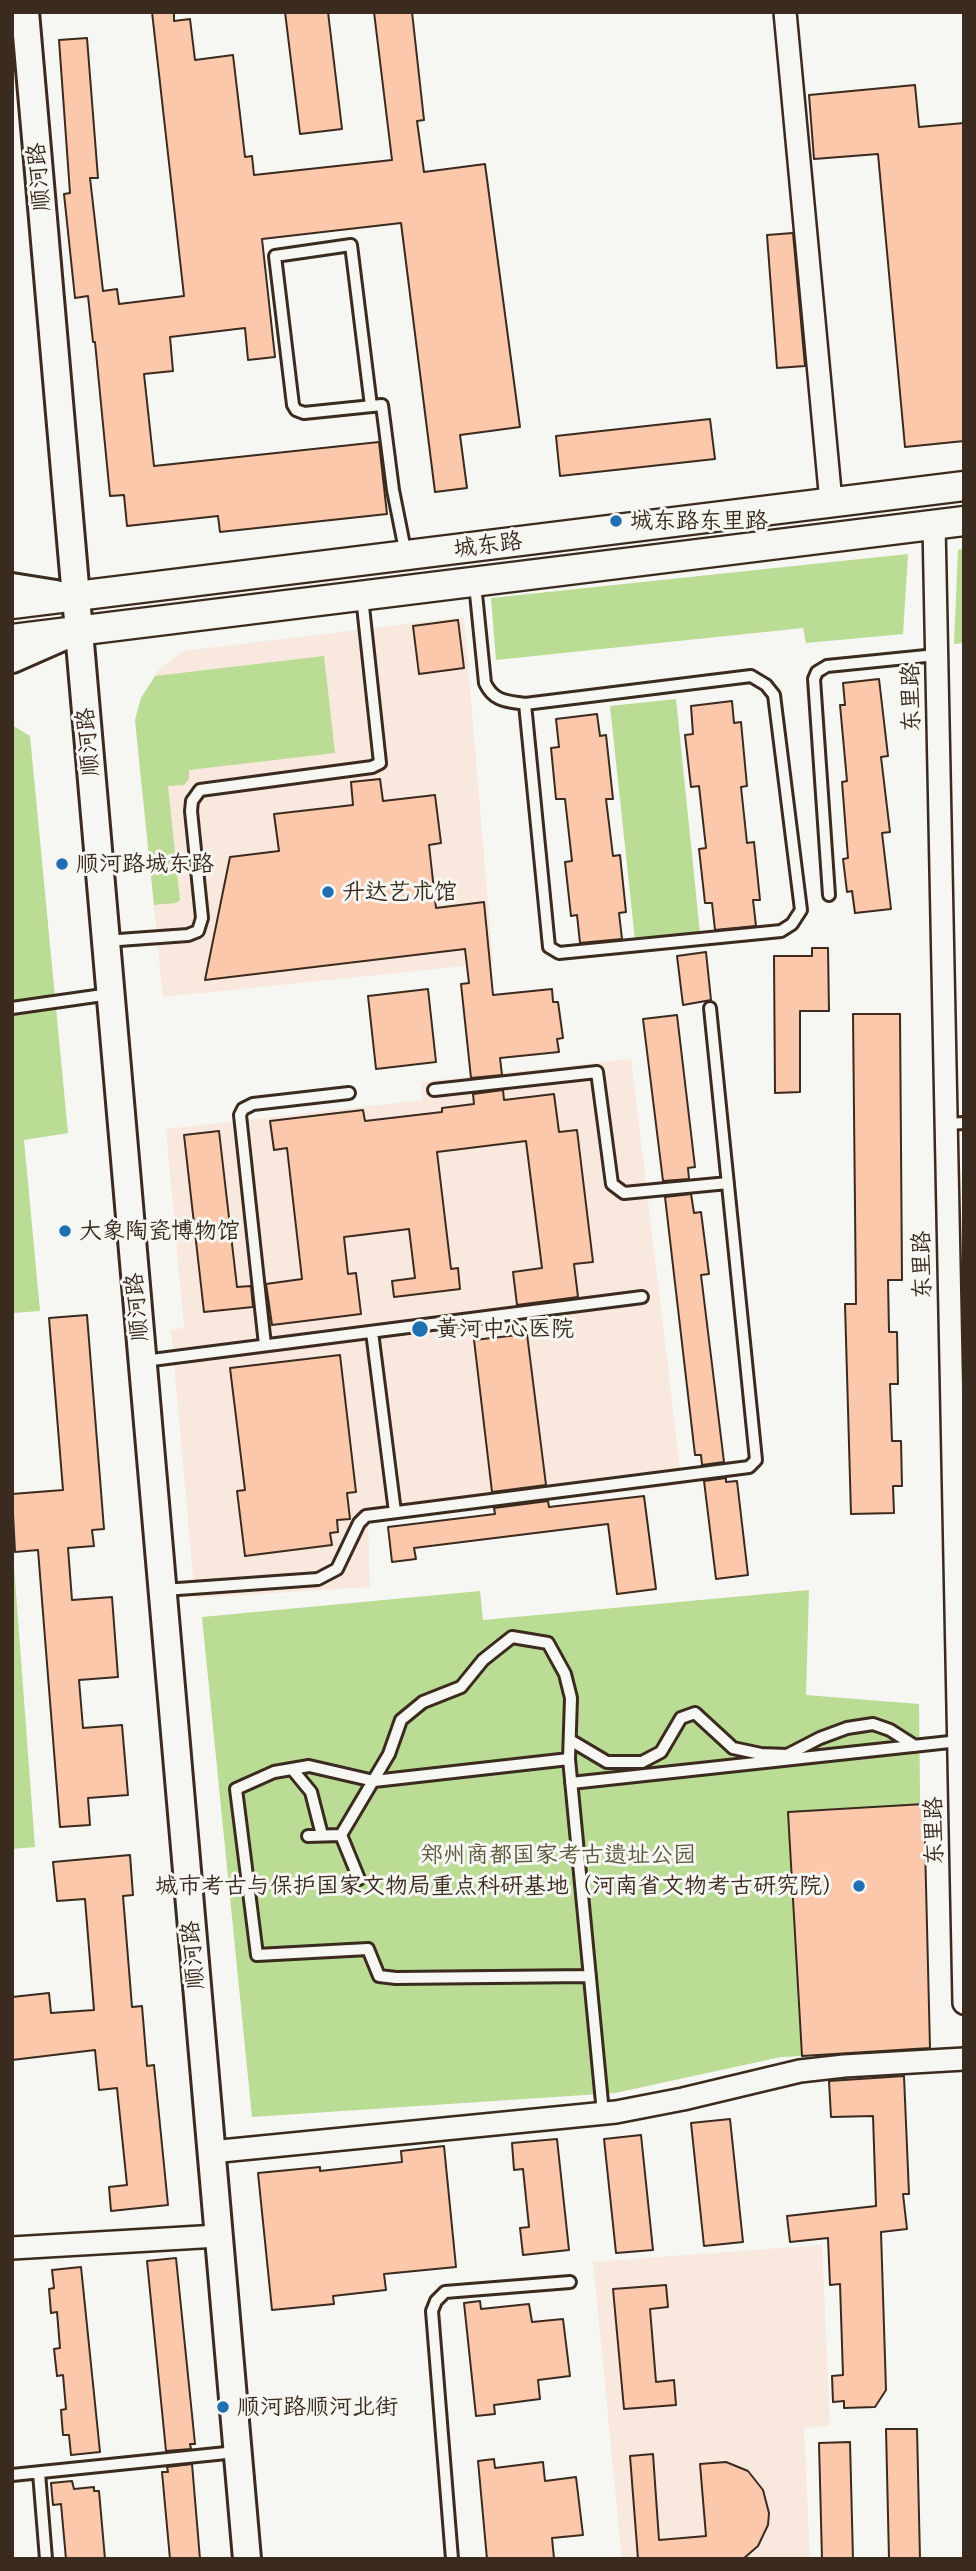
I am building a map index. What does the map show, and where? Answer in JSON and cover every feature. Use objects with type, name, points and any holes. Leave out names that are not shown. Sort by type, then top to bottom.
[{"type":"main road","name":"城东路","points":[[12,604],[964,486]]},
{"type":"main road","name":"城东路","points":[[12,639],[964,521]]},
{"type":"street","name":"顺河路","points":[[25,12],[73,596],[247,2559]]},
{"type":"street","points":[[785,12],[831,502]]},
{"type":"street","name":"东里路","points":[[934,525],[936,655],[955,1124],[959,1741],[964,2003]]},
{"type":"street","points":[[12,587],[73,596]]},
{"type":"street","points":[[12,659],[78,631]]},
{"type":"street","points":[[211,2152],[603,2113],[683,2099],[800,2071],[964,2059]]},
{"type":"street","points":[[12,2248],[218,2236]]},
{"type":"lane","points":[[371,406],[351,245],[275,256],[293,405],[296,410],[304,413],[382,405],[393,490],[406,555]]},
{"type":"lane","points":[[475,582],[485,684],[490,694],[499,700],[525,704],[751,676],[766,685],[774,695],[801,910],[792,924],[781,931],[625,947],[559,953],[549,947],[525,704]]},
{"type":"lane","points":[[105,941],[188,935],[198,931],[202,918],[191,811],[192,801],[200,790],[372,767],[380,763],[362,596]]},
{"type":"lane","points":[[829,895],[814,678],[817,672],[827,666],[936,655]]},
{"type":"lane","points":[[12,1008],[110,994]]},
{"type":"lane","points":[[161,1590],[318,1579],[337,1569],[359,1523],[366,1516],[749,1467],[757,1460],[710,1009]]},
{"type":"lane","points":[[434,1090],[597,1072],[612,1184],[624,1193],[728,1183]]},
{"type":"lane","points":[[265,1345],[240,1115],[243,1109],[253,1104],[349,1093]]},
{"type":"lane","points":[[142,1362],[642,1297]]},
{"type":"lane","points":[[372,1332],[394,1513]]},
{"type":"lane","points":[[341,1835],[389,1754],[401,1720],[423,1702],[461,1687],[483,1660],[512,1637],[548,1643],[565,1674],[571,1698],[569,1759],[603,2113]]},
{"type":"lane","points":[[570,1740],[607,1762],[642,1762],[661,1752],[681,1718],[695,1713],[733,1748],[761,1754],[788,1755],[820,1738],[847,1728],[873,1724],[890,1730],[915,1746]]},
{"type":"lane","points":[[571,1783],[959,1741]]},
{"type":"lane","points":[[569,1759],[374,1781],[309,1766],[274,1772],[236,1789],[257,1955],[368,1949],[379,1976],[396,1978],[590,1976]]},
{"type":"lane","points":[[292,1769],[311,1792],[322,1835]]},
{"type":"lane","points":[[308,1836],[341,1835]]},
{"type":"lane","points":[[341,1835],[359,1879]]},
{"type":"lane","points":[[452,2559],[432,2311],[436,2301],[445,2292],[570,2282]]},
{"type":"lane","points":[[12,2475],[237,2452]]},
{"type":"lane","points":[[39,2473],[46,2559]]},
{"type":"shaded area","points":[[464,617],[493,963],[163,997],[135,720],[141,698],[158,671],[183,651]]},
{"type":"shaded area","name":"黄河中心医院","points":[[631,1059],[682,1485],[368,1522],[370,1587],[195,1598],[171,1330],[184,1328],[166,1129],[423,1100],[421,1082]]},
{"type":"shaded area","points":[[822,2245],[830,2426],[804,2428],[810,2559],[622,2559],[593,2262]]},
{"type":"green space","points":[[964,549],[964,643],[954,644],[958,550]]},
{"type":"green space","points":[[908,554],[903,634],[806,643],[803,628],[496,660],[491,598]]},
{"type":"green space","points":[[324,656],[335,753],[189,770],[189,779],[184,785],[168,786],[180,900],[176,903],[154,905],[135,720],[141,698],[155,676]]},
{"type":"green space","points":[[676,699],[700,933],[635,940],[610,706]]},
{"type":"green space","points":[[12,725],[30,736],[68,1133],[24,1140],[40,1311],[12,1313]]},
{"type":"green space","points":[[12,1539],[35,1847],[12,1849]]},
{"type":"green space","name":"郑州商都国家考古遗址公园","points":[[809,1590],[806,1695],[919,1704],[923,2050],[781,2057],[615,2093],[252,2117],[202,1617],[480,1591],[483,1620]]},
{"type":"building","points":[[152,12],[174,12],[174,21],[190,19],[195,60],[233,55],[245,157],[252,156],[254,175],[392,160],[374,12],[412,12],[424,120],[417,121],[424,172],[485,164],[520,427],[460,435],[467,488],[435,492],[401,223],[262,239],[275,357],[248,360],[245,328],[170,337],[173,371],[144,374],[154,466],[379,442],[387,514],[220,532],[218,516],[127,526],[124,495],[110,496],[88,296],[75,298],[64,194],[70,193],[59,40],[87,38],[98,178],[90,178],[103,291],[117,289],[119,304],[184,296]]},
{"type":"building","points":[[285,12],[328,12],[342,129],[300,134]]},
{"type":"building","points":[[915,85],[919,127],[964,123],[964,441],[905,447],[878,154],[814,159],[809,95]]},
{"type":"building","points":[[793,233],[805,366],[777,368],[767,235]]},
{"type":"building","points":[[710,419],[715,459],[560,476],[556,436]]},
{"type":"building","points":[[458,620],[464,668],[419,674],[413,626]]},
{"type":"building","points":[[879,679],[888,756],[881,757],[890,832],[882,833],[891,909],[855,913],[852,891],[847,892],[843,859],[848,858],[842,782],[847,781],[840,705],[845,705],[843,683]]},
{"type":"building","points":[[732,701],[734,723],[741,722],[747,786],[741,787],[747,843],[754,842],[760,900],[753,900],[756,926],[715,930],[712,903],[705,903],[699,849],[706,848],[699,786],[691,787],[685,735],[693,734],[691,706]]},
{"type":"building","points":[[597,714],[600,736],[606,735],[613,799],[606,799],[613,856],[620,855],[626,912],[619,913],[622,939],[580,943],[577,915],[571,916],[565,862],[572,861],[565,799],[556,799],[551,748],[559,747],[556,719]]},
{"type":"building","name":"升达艺术馆","points":[[380,779],[383,801],[435,795],[441,843],[429,845],[436,908],[484,902],[493,995],[552,989],[553,1002],[558,1002],[563,1038],[557,1039],[559,1052],[500,1058],[502,1075],[471,1078],[461,984],[469,983],[465,949],[205,980],[230,857],[279,851],[274,814],[353,805],[351,782]]},
{"type":"building","points":[[812,948],[828,948],[829,1011],[800,1011],[800,1092],[775,1093],[774,956],[812,956]]},
{"type":"building","points":[[706,952],[711,1000],[683,1005],[677,956]]},
{"type":"building","points":[[428,989],[436,1062],[376,1069],[368,996]]},
{"type":"building","points":[[853,1014],[900,1014],[902,1280],[888,1280],[889,1332],[897,1332],[898,1384],[890,1384],[892,1441],[901,1441],[902,1486],[893,1486],[894,1513],[851,1514],[845,1304],[856,1304]]},
{"type":"building","points":[[677,1015],[695,1167],[688,1168],[689,1179],[663,1181],[643,1019]]},
{"type":"building","points":[[503,1090],[504,1100],[554,1094],[559,1132],[577,1130],[593,1262],[574,1264],[578,1297],[517,1305],[513,1272],[542,1268],[526,1141],[437,1152],[451,1269],[458,1268],[460,1289],[394,1297],[392,1281],[415,1278],[409,1229],[344,1237],[348,1274],[356,1273],[361,1314],[272,1325],[266,1284],[302,1279],[287,1148],[274,1150],[270,1121],[363,1110],[365,1121],[442,1112],[442,1108],[474,1104],[473,1094]]},
{"type":"building","points":[[219,1131],[237,1287],[251,1286],[253,1307],[204,1312],[184,1135]]},
{"type":"building","points":[[691,1194],[694,1213],[701,1212],[709,1274],[701,1275],[724,1462],[702,1465],[701,1455],[695,1455],[665,1197]]},
{"type":"building","points":[[87,1315],[104,1529],[92,1530],[94,1546],[68,1548],[72,1600],[112,1597],[118,1677],[79,1680],[83,1728],[122,1725],[128,1795],[88,1798],[90,1825],[60,1827],[38,1550],[15,1552],[12,1494],[63,1490],[49,1318]]},
{"type":"building","points":[[527,1334],[546,1485],[492,1492],[474,1340]]},
{"type":"building","points":[[340,1355],[356,1492],[347,1493],[350,1519],[337,1520],[338,1532],[330,1533],[332,1545],[245,1556],[237,1491],[245,1490],[230,1368]]},
{"type":"building","points":[[726,1478],[726,1482],[737,1481],[748,1575],[716,1579],[704,1481]]},
{"type":"building","points":[[644,1496],[656,1589],[617,1594],[608,1524],[414,1548],[416,1559],[392,1562],[388,1527],[495,1514],[494,1508],[548,1501],[549,1507]]},
{"type":"building","name":"城市考古与保护国家文物局重点科研基地（河南省文物考古研究院）","points":[[924,1804],[930,2048],[802,2056],[788,1812]]},
{"type":"building","points":[[130,1855],[133,1895],[123,1896],[132,2007],[142,2006],[147,2066],[154,2065],[168,2205],[111,2211],[109,2187],[127,2185],[117,2088],[99,2090],[95,2050],[12,2060],[12,1997],[49,1993],[51,2013],[94,2010],[85,1899],[57,1901],[53,1862]]},
{"type":"building","points":[[904,2076],[909,2194],[903,2194],[907,2229],[881,2232],[886,2390],[875,2407],[844,2408],[844,2401],[833,2402],[832,2376],[843,2375],[840,2284],[830,2285],[828,2238],[790,2242],[787,2216],[876,2206],[873,2116],[831,2117],[829,2081]]},
{"type":"building","points":[[730,2119],[743,2242],[704,2246],[691,2123]]},
{"type":"building","points":[[641,2135],[653,2250],[616,2253],[604,2139]]},
{"type":"building","points":[[557,2139],[569,2250],[523,2255],[520,2228],[529,2227],[523,2169],[514,2170],[512,2143]]},
{"type":"building","points":[[444,2146],[456,2267],[384,2274],[386,2290],[333,2296],[334,2304],[272,2310],[258,2173],[320,2167],[320,2171],[402,2162],[401,2151]]},
{"type":"building","points":[[176,2258],[195,2444],[190,2444],[191,2449],[166,2451],[147,2261]]},
{"type":"building","points":[[81,2267],[100,2452],[71,2455],[69,2435],[63,2435],[61,2410],[66,2409],[63,2375],[57,2376],[54,2349],[60,2348],[57,2312],[51,2313],[49,2289],[54,2288],[52,2270]]},
{"type":"building","points":[[666,2285],[668,2307],[650,2309],[656,2382],[674,2380],[676,2405],[624,2409],[613,2289]]},
{"type":"building","points":[[480,2301],[481,2309],[529,2304],[532,2322],[563,2319],[570,2376],[538,2380],[540,2399],[494,2405],[495,2414],[476,2416],[464,2303]]},
{"type":"building","points":[[886,2429],[917,2429],[920,2559],[889,2559]]},
{"type":"building","points":[[850,2442],[853,2559],[822,2559],[819,2443]]},
{"type":"building","points":[[653,2454],[659,2540],[706,2536],[700,2464],[726,2462],[748,2471],[763,2490],[769,2513],[768,2525],[758,2546],[743,2559],[638,2559],[630,2456]]},
{"type":"building","points":[[494,2459],[495,2468],[543,2462],[545,2481],[576,2477],[583,2535],[552,2538],[554,2558],[487,2559],[478,2461]]},
{"type":"building","points":[[192,2464],[200,2559],[170,2559],[162,2472],[168,2472],[167,2467]]},
{"type":"building","points":[[72,2481],[74,2489],[94,2487],[94,2491],[99,2491],[105,2559],[66,2559],[61,2504],[53,2505],[51,2483]]},
{"type":"place","name":"城东路东里路","points":[[616,521]]},
{"type":"place","name":"顺河路城东路","points":[[62,864]]},
{"type":"place","name":"升达艺术馆","points":[[328,892]]},
{"type":"place","name":"大象陶瓷博物馆","points":[[65,1231]]},
{"type":"place","name":"黄河中心医院","points":[[420,1329]]},
{"type":"place","name":"城市考古与保护国家文物局重点科研基地（河南省文物考古研究院）","points":[[859,1886]]},
{"type":"place","name":"顺河路顺河北街","points":[[223,2407]]}]
